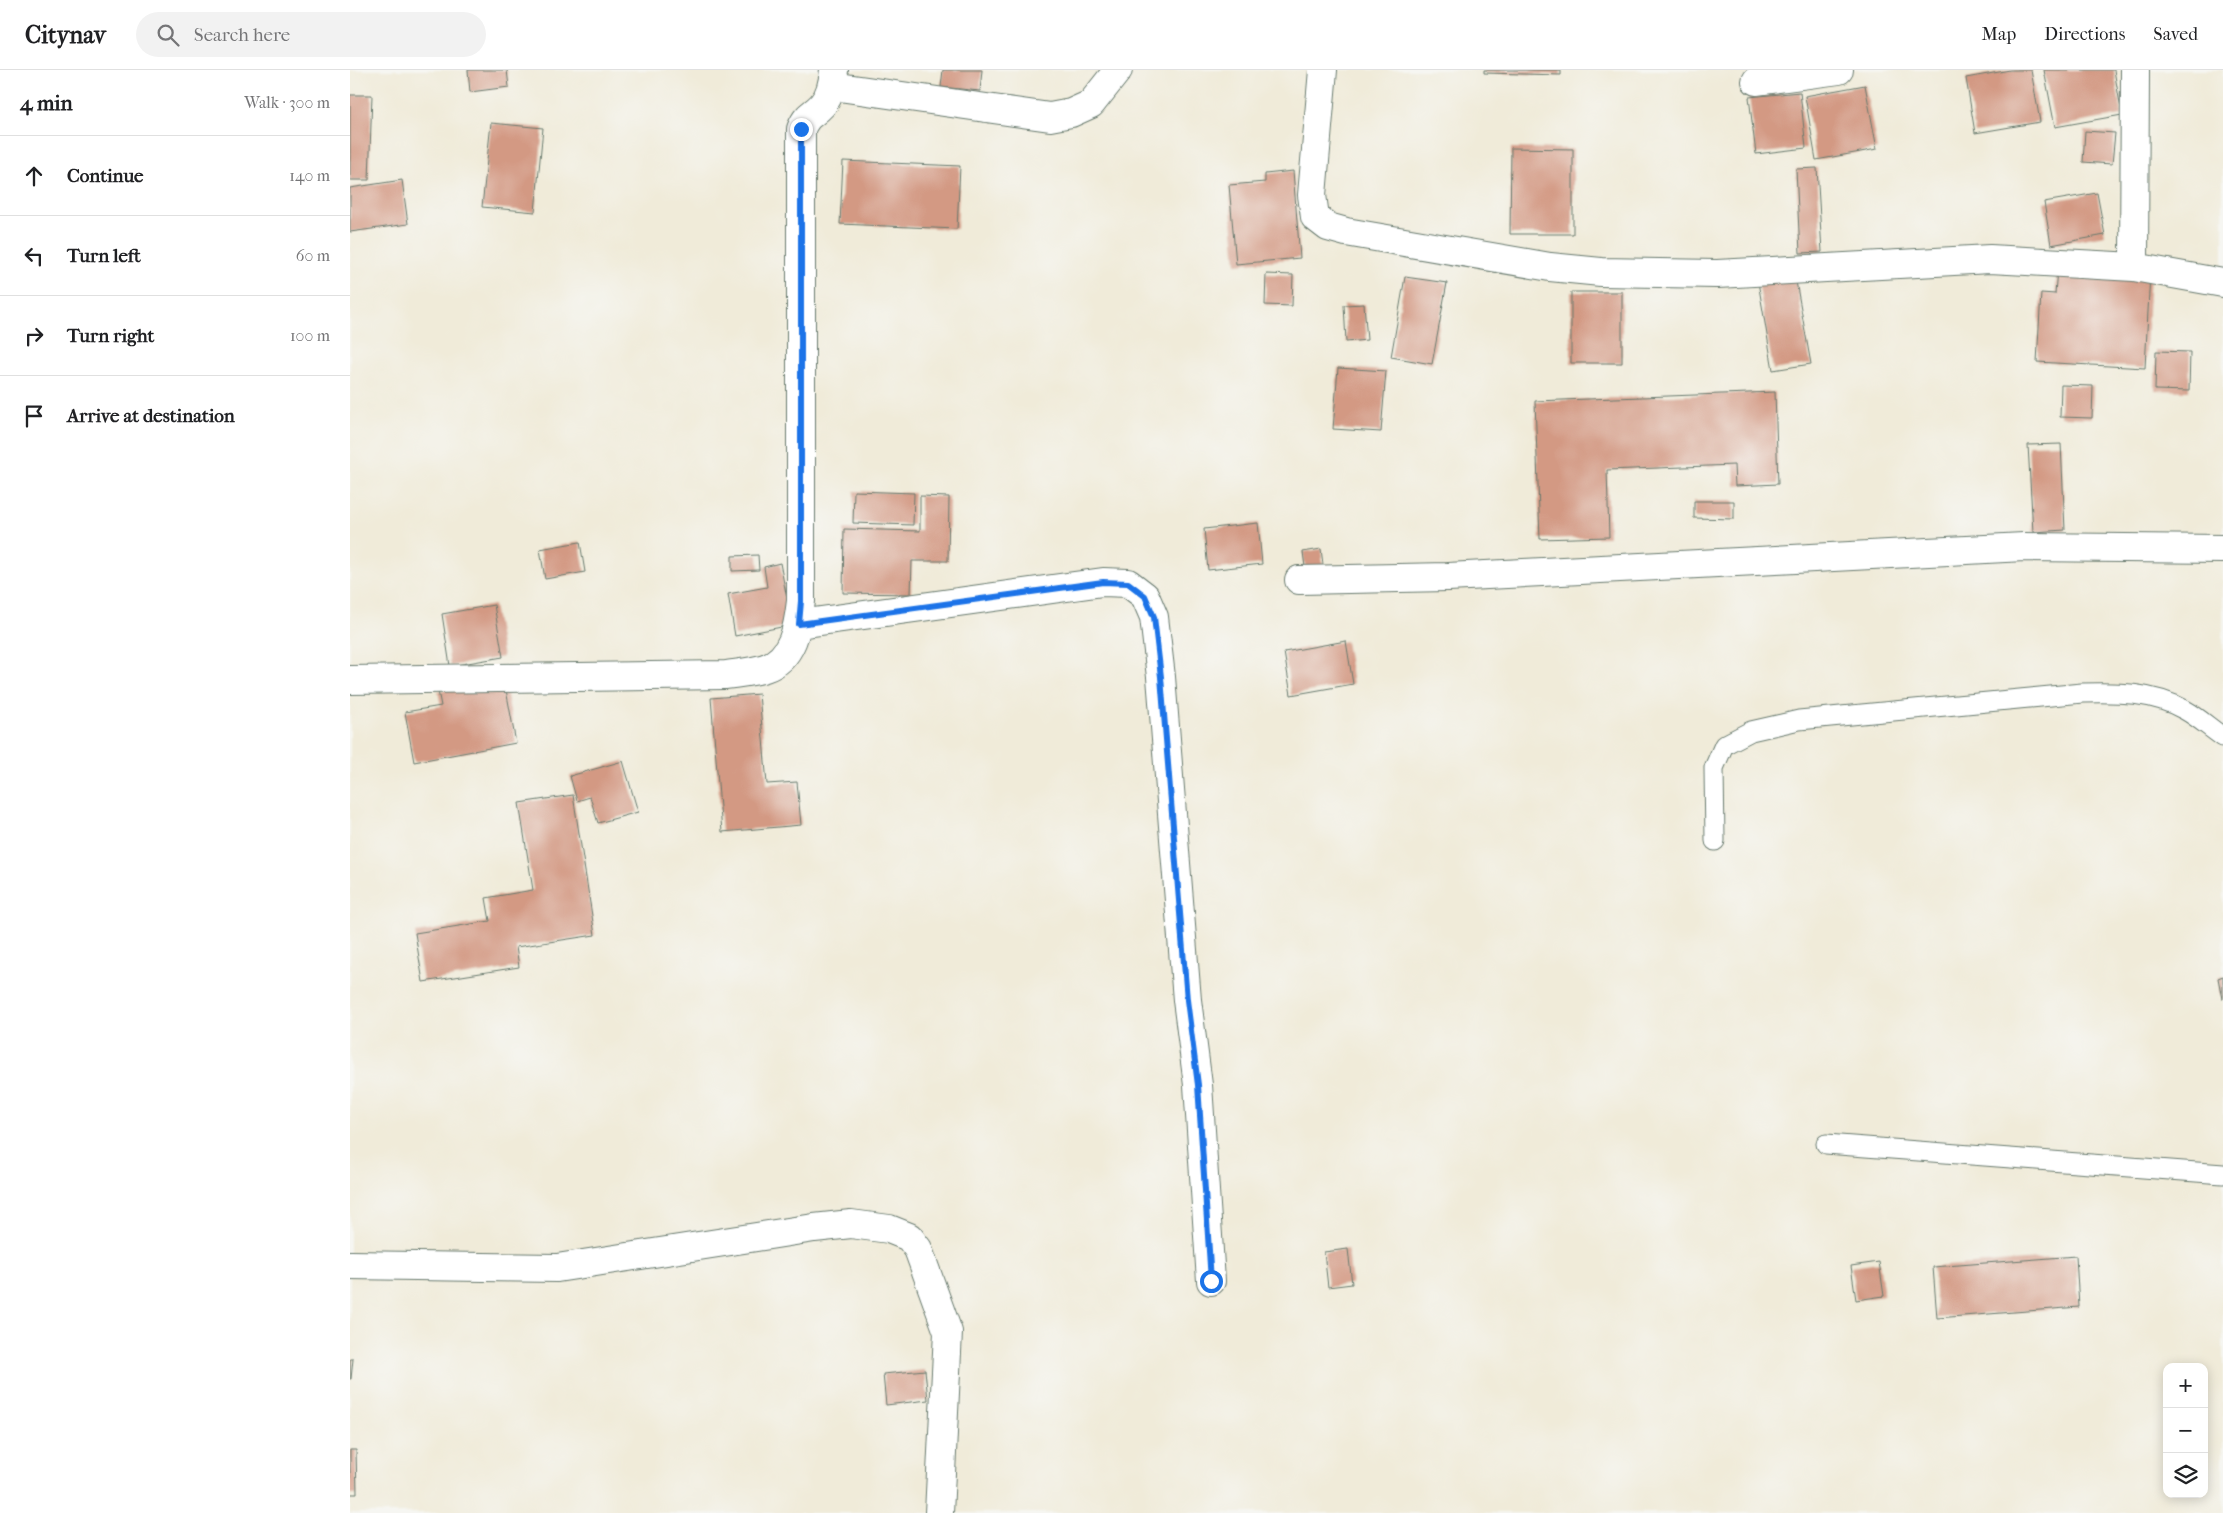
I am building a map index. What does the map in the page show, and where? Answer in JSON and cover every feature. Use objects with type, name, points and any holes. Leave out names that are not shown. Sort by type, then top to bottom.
[{"type":"street","points":[[350,680],[726,675],[766,668],[788,652],[799,624],[801,601],[801,129],[806,117],[822,104],[833,78],[1050,117],[1071,113],[1091,104],[1118,70]]},
{"type":"street","points":[[1323,70],[1312,195],[1315,217],[1328,227],[1346,232],[1550,267],[1601,272],[1717,274],[1990,259],[2134,267],[2223,283]]},
{"type":"street","points":[[1756,81],[1839,70]]},
{"type":"street","points":[[2134,267],[2135,70]]},
{"type":"street","points":[[1299,580],[1448,577],[2024,547],[2223,549]]},
{"type":"street","points":[[799,624],[1103,582],[1128,583],[1145,596],[1154,617],[1161,677],[1186,990],[1198,1085],[1211,1281]]},
{"type":"street","points":[[350,1265],[557,1268],[814,1228],[852,1224],[889,1229],[909,1237],[918,1249],[948,1332],[940,1513]]},
{"type":"lane","points":[[1715,842],[1714,768],[1724,745],[1751,731],[1799,720],[2082,693],[2126,692],[2159,699],[2185,710],[2223,738]]},
{"type":"lane","points":[[1826,1144],[2223,1174]]},
{"type":"building","points":[[468,70],[507,70],[509,87],[470,92]]},
{"type":"building","points":[[943,70],[982,70],[980,91],[941,87]]},
{"type":"building","points":[[1484,70],[1561,70],[1561,75],[1484,73]]},
{"type":"building","points":[[2010,70],[2031,70],[2040,122],[1975,133],[1966,78]]},
{"type":"building","points":[[2044,70],[2114,70],[2122,115],[2055,127]]},
{"type":"building","points":[[1865,85],[1877,149],[1816,160],[1805,96]]},
{"type":"building","points":[[1800,92],[1806,148],[1756,154],[1749,97]]},
{"type":"building","points":[[350,95],[372,95],[369,180],[350,180]]},
{"type":"building","points":[[491,123],[543,128],[535,212],[482,207]]},
{"type":"building","points":[[2085,131],[2115,133],[2112,164],[2083,162]]},
{"type":"building","points":[[1511,148],[1573,149],[1573,234],[1510,234]]},
{"type":"building","points":[[843,161],[960,166],[957,229],[840,224]]},
{"type":"building","points":[[1817,168],[1822,252],[1800,253],[1796,169]]},
{"type":"building","points":[[1293,171],[1300,258],[1236,264],[1229,185],[1265,182],[1265,174]]},
{"type":"building","points":[[402,180],[408,224],[350,232],[350,188]]},
{"type":"building","points":[[2097,193],[2105,235],[2051,245],[2044,202]]},
{"type":"building","points":[[2057,269],[2150,273],[2145,368],[2037,362],[2041,293],[2055,294]]},
{"type":"building","points":[[1266,274],[1293,275],[1292,306],[1265,305]]},
{"type":"building","points":[[1795,276],[1811,364],[1773,370],[1758,282]]},
{"type":"building","points":[[1405,277],[1447,283],[1432,364],[1391,357]]},
{"type":"building","points":[[1571,292],[1622,292],[1622,363],[1571,363]]},
{"type":"building","points":[[1364,304],[1367,340],[1346,342],[1344,305]]},
{"type":"building","points":[[2156,351],[2190,352],[2189,391],[2155,390]]},
{"type":"building","points":[[1338,368],[1386,371],[1381,432],[1333,429]]},
{"type":"building","points":[[2061,385],[2093,386],[2092,418],[2060,417]]},
{"type":"building","points":[[1775,392],[1778,484],[1735,486],[1734,465],[1607,470],[1609,537],[1540,539],[1535,401]]},
{"type":"building","points":[[2061,444],[2065,530],[2033,532],[2028,445]]},
{"type":"building","points":[[854,491],[914,493],[913,525],[853,523]]},
{"type":"building","points":[[920,496],[949,497],[948,561],[912,561],[911,594],[843,593],[844,529],[920,531]]},
{"type":"building","points":[[1694,501],[1734,501],[1734,519],[1694,518]]},
{"type":"building","points":[[1258,523],[1262,564],[1208,570],[1204,529]]},
{"type":"building","points":[[580,542],[585,572],[545,579],[540,549]]},
{"type":"building","points":[[1321,549],[1324,572],[1306,574],[1303,552]]},
{"type":"building","points":[[758,555],[759,570],[732,571],[732,556]]},
{"type":"building","points":[[780,563],[792,625],[735,636],[728,594],[767,587],[764,567]]},
{"type":"building","points":[[494,605],[503,657],[450,666],[442,614]]},
{"type":"building","points":[[1346,641],[1353,684],[1291,695],[1284,652]]},
{"type":"building","points":[[504,679],[516,743],[414,762],[405,712],[441,706],[438,691]]},
{"type":"building","points":[[759,694],[767,784],[797,782],[801,825],[722,832],[711,698]]},
{"type":"building","points":[[623,761],[638,812],[598,823],[590,797],[577,801],[570,776]]},
{"type":"building","points":[[573,795],[595,935],[516,947],[519,967],[423,982],[415,933],[490,921],[486,898],[533,890],[519,803]]},
{"type":"building","points":[[2223,976],[2223,999],[2222,999],[2218,978]]},
{"type":"building","points":[[1348,1249],[1352,1284],[1328,1287],[1324,1252]]},
{"type":"building","points":[[2076,1256],[2079,1307],[1937,1318],[1933,1267]]},
{"type":"building","points":[[1879,1262],[1884,1296],[1856,1300],[1851,1266]]},
{"type":"building","points":[[350,1359],[353,1359],[351,1379],[350,1379]]},
{"type":"building","points":[[925,1370],[928,1400],[886,1405],[883,1374]]},
{"type":"building","points":[[350,1450],[356,1450],[357,1494],[350,1494]]},
{"type":"route","points":[[801,129],[801,601],[799,624],[1103,582],[1128,583],[1145,596],[1154,617],[1161,677],[1187,1000],[1198,1085],[1211,1281]]}]
